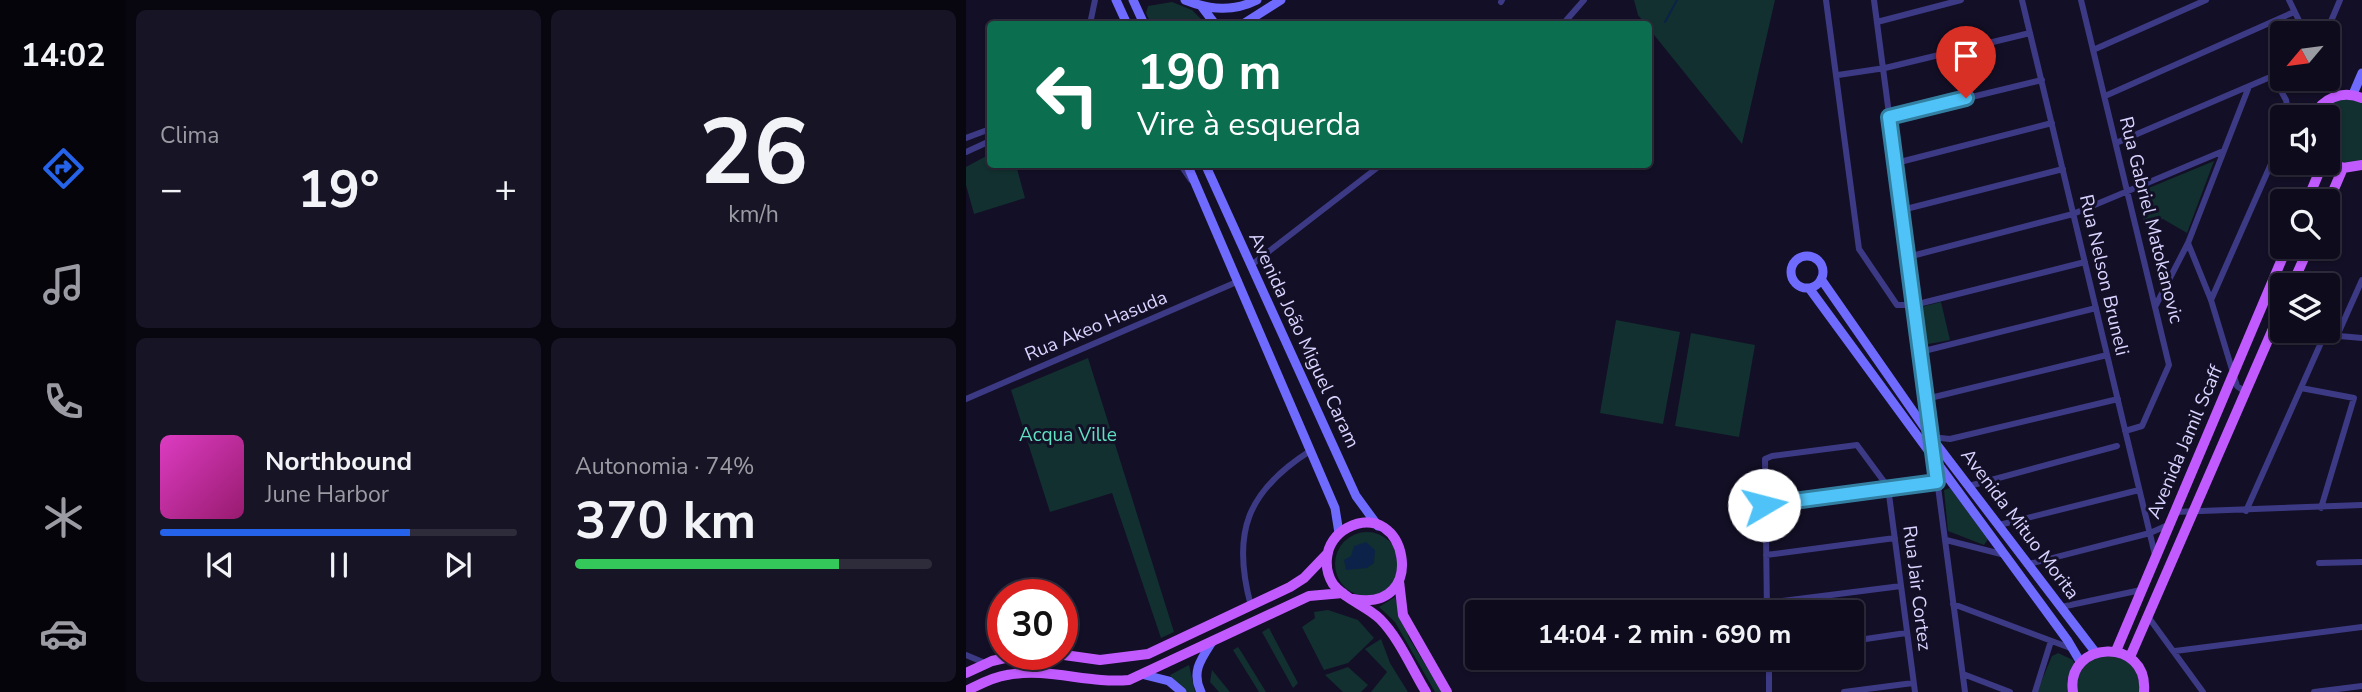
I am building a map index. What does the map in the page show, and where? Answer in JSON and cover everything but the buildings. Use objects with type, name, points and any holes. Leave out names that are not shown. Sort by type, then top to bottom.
[{"type":"main road","points":[[2322,105],[2338,95],[2358,96]]},
{"type":"main road","points":[[2340,167],[2362,165]]},
{"type":"main road","points":[[2334,189],[2343,168]]},
{"type":"main road","name":"Avenida Jamil Scaff","points":[[2116,651],[2282,259]]},
{"type":"main road","name":"Avenida Jamil Scaff","points":[[2130,657],[2270,337]]},
{"type":"main road","points":[[1078,657],[1100,660],[1142,656],[1251,606],[1304,578],[1328,553],[1339,534],[1353,525],[1378,526],[1388,531],[1401,549],[1404,560],[1399,581],[1403,615],[1447,692]]},
{"type":"main road","points":[[1328,553],[1330,578],[1343,593],[1383,622],[1426,692]]},
{"type":"main road","points":[[1353,599],[1379,598],[1399,581]]},
{"type":"main road","points":[[966,691],[993,678],[1020,673],[1107,682],[1145,675],[1309,596],[1343,593]]},
{"type":"main road","points":[[2073,692],[2075,674],[2081,663],[2096,653],[2116,651],[2130,657],[2144,677],[2144,692]]},
{"type":"main road","points":[[967,669],[987,663]]},
{"type":"street","points":[[1091,21],[1096,0]]},
{"type":"street","points":[[1116,0],[1126,21]]},
{"type":"street","points":[[1133,0],[1143,21]]},
{"type":"street","points":[[1185,0],[1200,6],[1234,8],[1257,0]]},
{"type":"street","points":[[1248,21],[1281,0]]},
{"type":"street","points":[[1566,21],[1584,0]]},
{"type":"street","points":[[1826,0],[1859,249],[1897,304],[1914,305],[2085,262]]},
{"type":"street","points":[[1874,0],[1965,692]]},
{"type":"street","points":[[1922,0],[1925,10]]},
{"type":"street","points":[[1877,22],[1961,0]]},
{"type":"street","name":"Rua Nelson Bruneli","points":[[2022,0],[2155,557]]},
{"type":"street","points":[[2094,50],[2206,0]]},
{"type":"street","points":[[2289,0],[2299,21]]},
{"type":"street","points":[[2331,21],[2340,0]]},
{"type":"street","name":"Rua Gabriel Matokanovic","points":[[2083,1],[2169,365],[2142,426],[2125,431]]},
{"type":"street","points":[[1200,6],[1212,21]]},
{"type":"street","points":[[2105,96],[2294,12]]},
{"type":"street","points":[[1838,75],[1885,68],[2030,33]]},
{"type":"street","points":[[2358,96],[2362,73]]},
{"type":"street","points":[[2116,143],[2270,78]]},
{"type":"street","points":[[1889,117],[2042,80]]},
{"type":"street","points":[[2156,305],[2188,243],[2221,152],[2248,89]]},
{"type":"street","points":[[2336,91],[2338,95]]},
{"type":"street","points":[[1896,163],[2052,123]]},
{"type":"street","points":[[966,138],[987,129]]},
{"type":"street","points":[[966,152],[987,142]]},
{"type":"street","points":[[1908,257],[2073,214],[2221,152]]},
{"type":"street","points":[[2211,300],[2270,166]]},
{"type":"street","points":[[1183,168],[1198,190],[1213,184]]},
{"type":"street","name":"Avenida João Miguel Caram","points":[[1189,168],[1335,508],[1339,534]]},
{"type":"street","name":"Avenida João Miguel Caram","points":[[1207,168],[1356,496],[1378,526]]},
{"type":"street","points":[[1250,266],[1377,168]]},
{"type":"street","points":[[1902,210],[2063,169]]},
{"type":"street","points":[[2188,243],[2211,300],[2237,386],[2245,391]]},
{"type":"street","points":[[1811,257],[1819,262],[1821,279],[1809,288],[1795,283],[1791,268],[1798,259],[1811,257]]},
{"type":"street","name":"Avenida Mituo Morita","points":[[1821,279],[1931,437],[2096,653]]},
{"type":"street","points":[[2340,329],[2362,280]]},
{"type":"street","name":"Rua Akeo Hasuda","points":[[966,399],[1239,281]]},
{"type":"street","name":"Avenida Mituo Morita","points":[[1809,288],[2006,555],[2081,663]]},
{"type":"street","points":[[1920,352],[2096,308]]},
{"type":"street","points":[[2340,336],[2362,338]]},
{"type":"street","points":[[2246,512],[2321,343]]},
{"type":"street","points":[[1926,398],[2107,355]]},
{"type":"street","points":[[2301,388],[2354,398],[2321,508]]},
{"type":"street","points":[[1931,437],[1950,439],[2118,399]]},
{"type":"street","points":[[1767,600],[1764,505],[1766,458],[1857,444],[1888,487]]},
{"type":"street","points":[[1969,486],[2117,446]]},
{"type":"street","points":[[1251,606],[1245,585],[1242,543],[1251,509],[1272,479],[1310,451]]},
{"type":"street","points":[[1764,505],[1937,482]]},
{"type":"street","name":"Rua Jair Cortez","points":[[1888,487],[1915,692]]},
{"type":"street","points":[[1999,525],[2139,490]]},
{"type":"street","points":[[2174,512],[2246,512],[2362,505]]},
{"type":"street","points":[[2029,564],[2150,533],[2169,525]]},
{"type":"street","points":[[1766,555],[1895,538]]},
{"type":"street","points":[[1946,540],[2006,555]]},
{"type":"street","points":[[2319,563],[2362,562]]},
{"type":"street","points":[[1791,600],[1901,586]]},
{"type":"street","points":[[2061,607],[2141,590]]},
{"type":"street","points":[[1953,604],[2073,649]]},
{"type":"street","points":[[2149,618],[2203,692]]},
{"type":"street","points":[[2175,651],[2362,627]]},
{"type":"street","points":[[1864,639],[1906,634]]},
{"type":"street","points":[[2035,692],[2052,641]]},
{"type":"street","points":[[1201,692],[1196,674],[1198,664],[1212,642]]},
{"type":"street","points":[[966,656],[987,663]]},
{"type":"street","points":[[1769,670],[1769,692]]},
{"type":"street","points":[[1963,674],[2010,692]]},
{"type":"street","points":[[1145,675],[1169,681],[1182,692]]},
{"type":"street","points":[[1844,692],[1913,683]]},
{"type":"street","points":[[2314,692],[2357,689]]},
{"type":"green space","points":[[1634,0],[1775,0],[1742,144],[1652,32],[1652,21],[1643,21],[1638,15]]},
{"type":"green space","points":[[1172,2],[1192,10],[1203,21],[1150,21],[1146,13],[1148,6]]},
{"type":"green space","points":[[2339,99],[2362,101],[2362,162],[2346,165],[2340,163],[2340,105],[2328,105]]},
{"type":"green space","points":[[987,156],[987,168],[1017,168],[1025,198],[974,214],[966,185],[966,167]]},
{"type":"green space","points":[[2214,161],[2187,233],[2163,219],[2144,225],[2139,192]]},
{"type":"green space","points":[[1941,302],[1950,340],[1923,345],[1917,308]]},
{"type":"green space","points":[[1616,320],[1680,332],[1663,424],[1600,413]]},
{"type":"green space","points":[[1691,333],[1755,345],[1739,437],[1675,426]]},
{"type":"green space","name":"Acqua Ville","points":[[1088,358],[1174,632],[1161,638],[1112,493],[1050,512],[1011,390]]},
{"type":"green space","points":[[1950,488],[1988,539],[1984,545],[1948,531],[1944,490]]},
{"type":"green space","points":[[1367,532],[1385,538],[1393,546],[1399,564],[1393,582],[1385,590],[1367,596],[1349,590],[1341,582],[1335,564],[1341,546],[1349,538]]},
{"type":"green space","points":[[1395,597],[1409,638],[1442,692],[1435,692],[1395,622],[1379,607]]},
{"type":"green space","points":[[1328,610],[1358,620],[1374,638],[1348,663],[1324,670],[1302,627],[1315,618],[1314,612]]},
{"type":"green space","points":[[1269,628],[1298,683],[1293,688],[1262,632]]},
{"type":"green space","points":[[1381,639],[1390,663],[1408,692],[1371,692],[1387,672],[1365,649]]},
{"type":"green space","points":[[1238,647],[1266,692],[1259,692],[1233,650]]},
{"type":"green space","points":[[2058,653],[2073,660],[2075,666],[2070,692],[2037,692],[2052,656]]},
{"type":"green space","points":[[2099,653],[2127,658],[2138,673],[2140,692],[2077,692],[2079,670]]},
{"type":"green space","points":[[1189,665],[1195,692],[1184,692],[1170,675]]},
{"type":"green space","points":[[1348,667],[1368,685],[1361,692],[1343,692],[1325,675]]},
{"type":"green space","points":[[1212,670],[1230,692],[1219,692],[1210,682]]},
{"type":"water","points":[[1366,542],[1375,550],[1374,563],[1367,568],[1346,570],[1344,560],[1351,556],[1354,546]]},
{"type":"waterway","points":[[1665,22],[1677,0]]},
{"type":"route","points":[[1764,505],[1937,482],[1937,465],[1931,437],[1889,117],[1966,98]]}]
